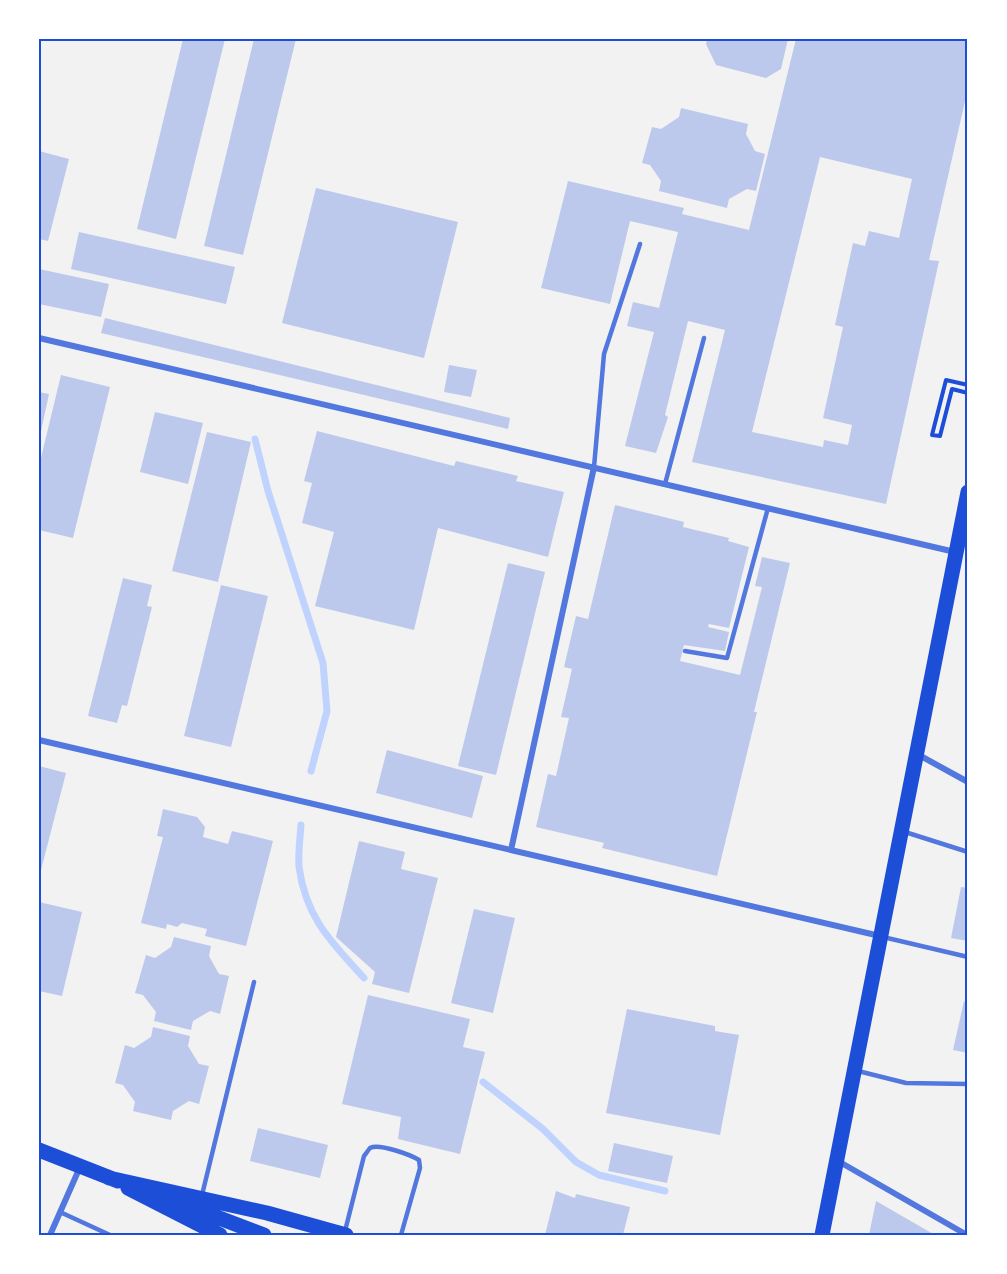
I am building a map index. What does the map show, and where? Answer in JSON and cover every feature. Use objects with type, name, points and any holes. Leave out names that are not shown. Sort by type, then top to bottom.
[{"type":"main road","points":[[822,1235],[968,492]]},
{"type":"main road","points":[[39,1150],[264,1235]]},
{"type":"main road","points":[[109,1178],[267,1213],[345,1235]]},
{"type":"main road","points":[[109,1178],[220,1235]]},
{"type":"street","points":[[39,338],[956,552]]},
{"type":"street","points":[[511,850],[594,467]]},
{"type":"street","points":[[39,740],[881,936]]},
{"type":"street","points":[[916,754],[968,782]]},
{"type":"street","points":[[837,1160],[967,1235]]},
{"type":"street","points":[[50,1235],[80,1167]]},
{"type":"lane","points":[[594,467],[604,354],[640,244]]},
{"type":"lane","points":[[665,484],[704,338]]},
{"type":"lane","points":[[685,651],[727,658],[768,508]]},
{"type":"lane","points":[[901,831],[968,852]]},
{"type":"lane","points":[[881,936],[968,957]]},
{"type":"lane","points":[[201,1198],[254,982]]},
{"type":"lane","points":[[855,1070],[906,1083],[968,1084]]},
{"type":"lane","points":[[345,1235],[364,1156],[370,1148],[378,1146],[419,1160],[420,1168],[401,1235]]},
{"type":"lane","points":[[60,1212],[110,1235]]},
{"type":"path","points":[[968,385],[946,380],[932,435],[940,436],[952,389],[968,393]]},
{"type":"building","points":[[183,39],[225,39],[176,239],[137,229]]},
{"type":"building","points":[[254,39],[296,39],[243,255],[204,246]]},
{"type":"building","points":[[707,39],[788,39],[781,69],[766,78],[716,65],[706,44]]},
{"type":"building","points":[[796,39],[968,39],[968,88],[929,260],[939,261],[886,504],[692,462],[725,330],[688,321],[665,415],[668,417],[656,453],[625,446],[654,332],[627,326],[633,302],[659,308],[678,232],[630,221],[610,304],[541,288],[568,181],[684,208],[682,214],[749,230]],"holes":[[[820,157],[912,179],[899,238],[869,231],[865,246],[853,243],[835,325],[843,327],[823,418],[852,425],[848,445],[824,440],[823,447],[752,432]]]},
{"type":"building","points":[[681,108],[748,124],[746,134],[755,151],[765,154],[756,191],[747,189],[729,199],[727,208],[659,191],[661,181],[650,165],[642,163],[652,127],[661,129],[679,117]]},
{"type":"building","points":[[39,151],[69,159],[48,241],[39,239]]},
{"type":"building","points":[[316,188],[458,222],[424,358],[282,323]]},
{"type":"building","points":[[79,232],[235,267],[226,304],[71,269]]},
{"type":"building","points":[[39,269],[109,284],[101,317],[39,304]]},
{"type":"building","points":[[105,318],[510,418],[508,429],[101,333]]},
{"type":"building","points":[[449,365],[477,370],[471,397],[444,392]]},
{"type":"building","points":[[61,375],[110,387],[73,538],[39,530],[39,466]]},
{"type":"building","points":[[39,392],[49,394],[40,436],[39,436]]},
{"type":"building","points":[[155,412],[203,423],[188,484],[140,472]]},
{"type":"building","points":[[317,431],[454,466],[456,461],[518,476],[516,481],[564,492],[548,557],[438,528],[414,630],[315,606],[334,532],[302,523],[312,483],[304,481]]},
{"type":"building","points":[[207,432],[251,442],[218,582],[172,571]]},
{"type":"building","points":[[615,505],[684,522],[683,527],[729,538],[728,541],[749,547],[729,628],[709,624],[708,627],[729,632],[725,651],[684,645],[680,661],[740,675],[762,587],[755,586],[762,557],[790,563],[717,876],[602,848],[604,843],[536,827],[548,774],[556,776],[569,718],[561,717],[572,669],[564,667],[576,616],[588,619]]},
{"type":"building","points":[[508,563],[545,572],[496,775],[458,766]]},
{"type":"building","points":[[123,578],[152,585],[147,606],[152,607],[127,706],[122,705],[117,723],[88,716]]},
{"type":"building","points":[[221,585],[268,596],[231,747],[184,736]]},
{"type":"building","points":[[387,750],[483,776],[472,818],[376,793]]},
{"type":"building","points":[[39,766],[66,773],[40,874],[39,873]]},
{"type":"building","points":[[163,809],[197,817],[205,827],[203,837],[228,844],[232,831],[273,841],[246,946],[205,936],[207,929],[182,923],[177,927],[167,924],[166,929],[141,923],[163,837],[157,836]]},
{"type":"building","points":[[359,841],[405,852],[401,869],[438,878],[409,993],[372,984],[375,972],[336,937]]},
{"type":"building","points":[[961,887],[968,888],[968,941],[951,938]]},
{"type":"building","points":[[39,902],[82,912],[62,996],[39,991]]},
{"type":"building","points":[[474,909],[515,918],[493,1013],[451,1003]]},
{"type":"building","points":[[174,937],[211,946],[209,956],[219,974],[229,976],[220,1014],[210,1011],[193,1021],[191,1030],[154,1021],[156,1012],[143,995],[135,993],[146,955],[155,958],[171,947]]},
{"type":"building","points":[[368,995],[470,1019],[463,1047],[485,1052],[460,1154],[398,1139],[401,1117],[342,1104]]},
{"type":"building","points":[[964,1001],[968,1002],[968,1053],[953,1050]]},
{"type":"building","points":[[627,1009],[715,1026],[715,1031],[739,1035],[720,1135],[606,1113]]},
{"type":"building","points":[[153,1027],[190,1036],[188,1046],[199,1064],[209,1066],[199,1104],[189,1101],[173,1111],[171,1120],[133,1111],[135,1102],[123,1085],[115,1083],[125,1045],[134,1048],[151,1037]]},
{"type":"building","points":[[258,1128],[328,1145],[320,1178],[250,1161]]},
{"type":"building","points":[[614,1143],[673,1156],[667,1183],[608,1171]]},
{"type":"building","points":[[556,1191],[575,1198],[576,1194],[630,1207],[623,1235],[545,1235]]},
{"type":"building","points":[[876,1201],[935,1235],[869,1235]]},
{"type":"waterway","points":[[255,439],[268,491],[323,663],[327,711],[311,771]]},
{"type":"waterway","points":[[301,825],[299,867],[307,901],[331,941],[364,978]]},
{"type":"waterway","points":[[483,1082],[543,1129],[576,1162],[599,1175],[665,1191]]}]
